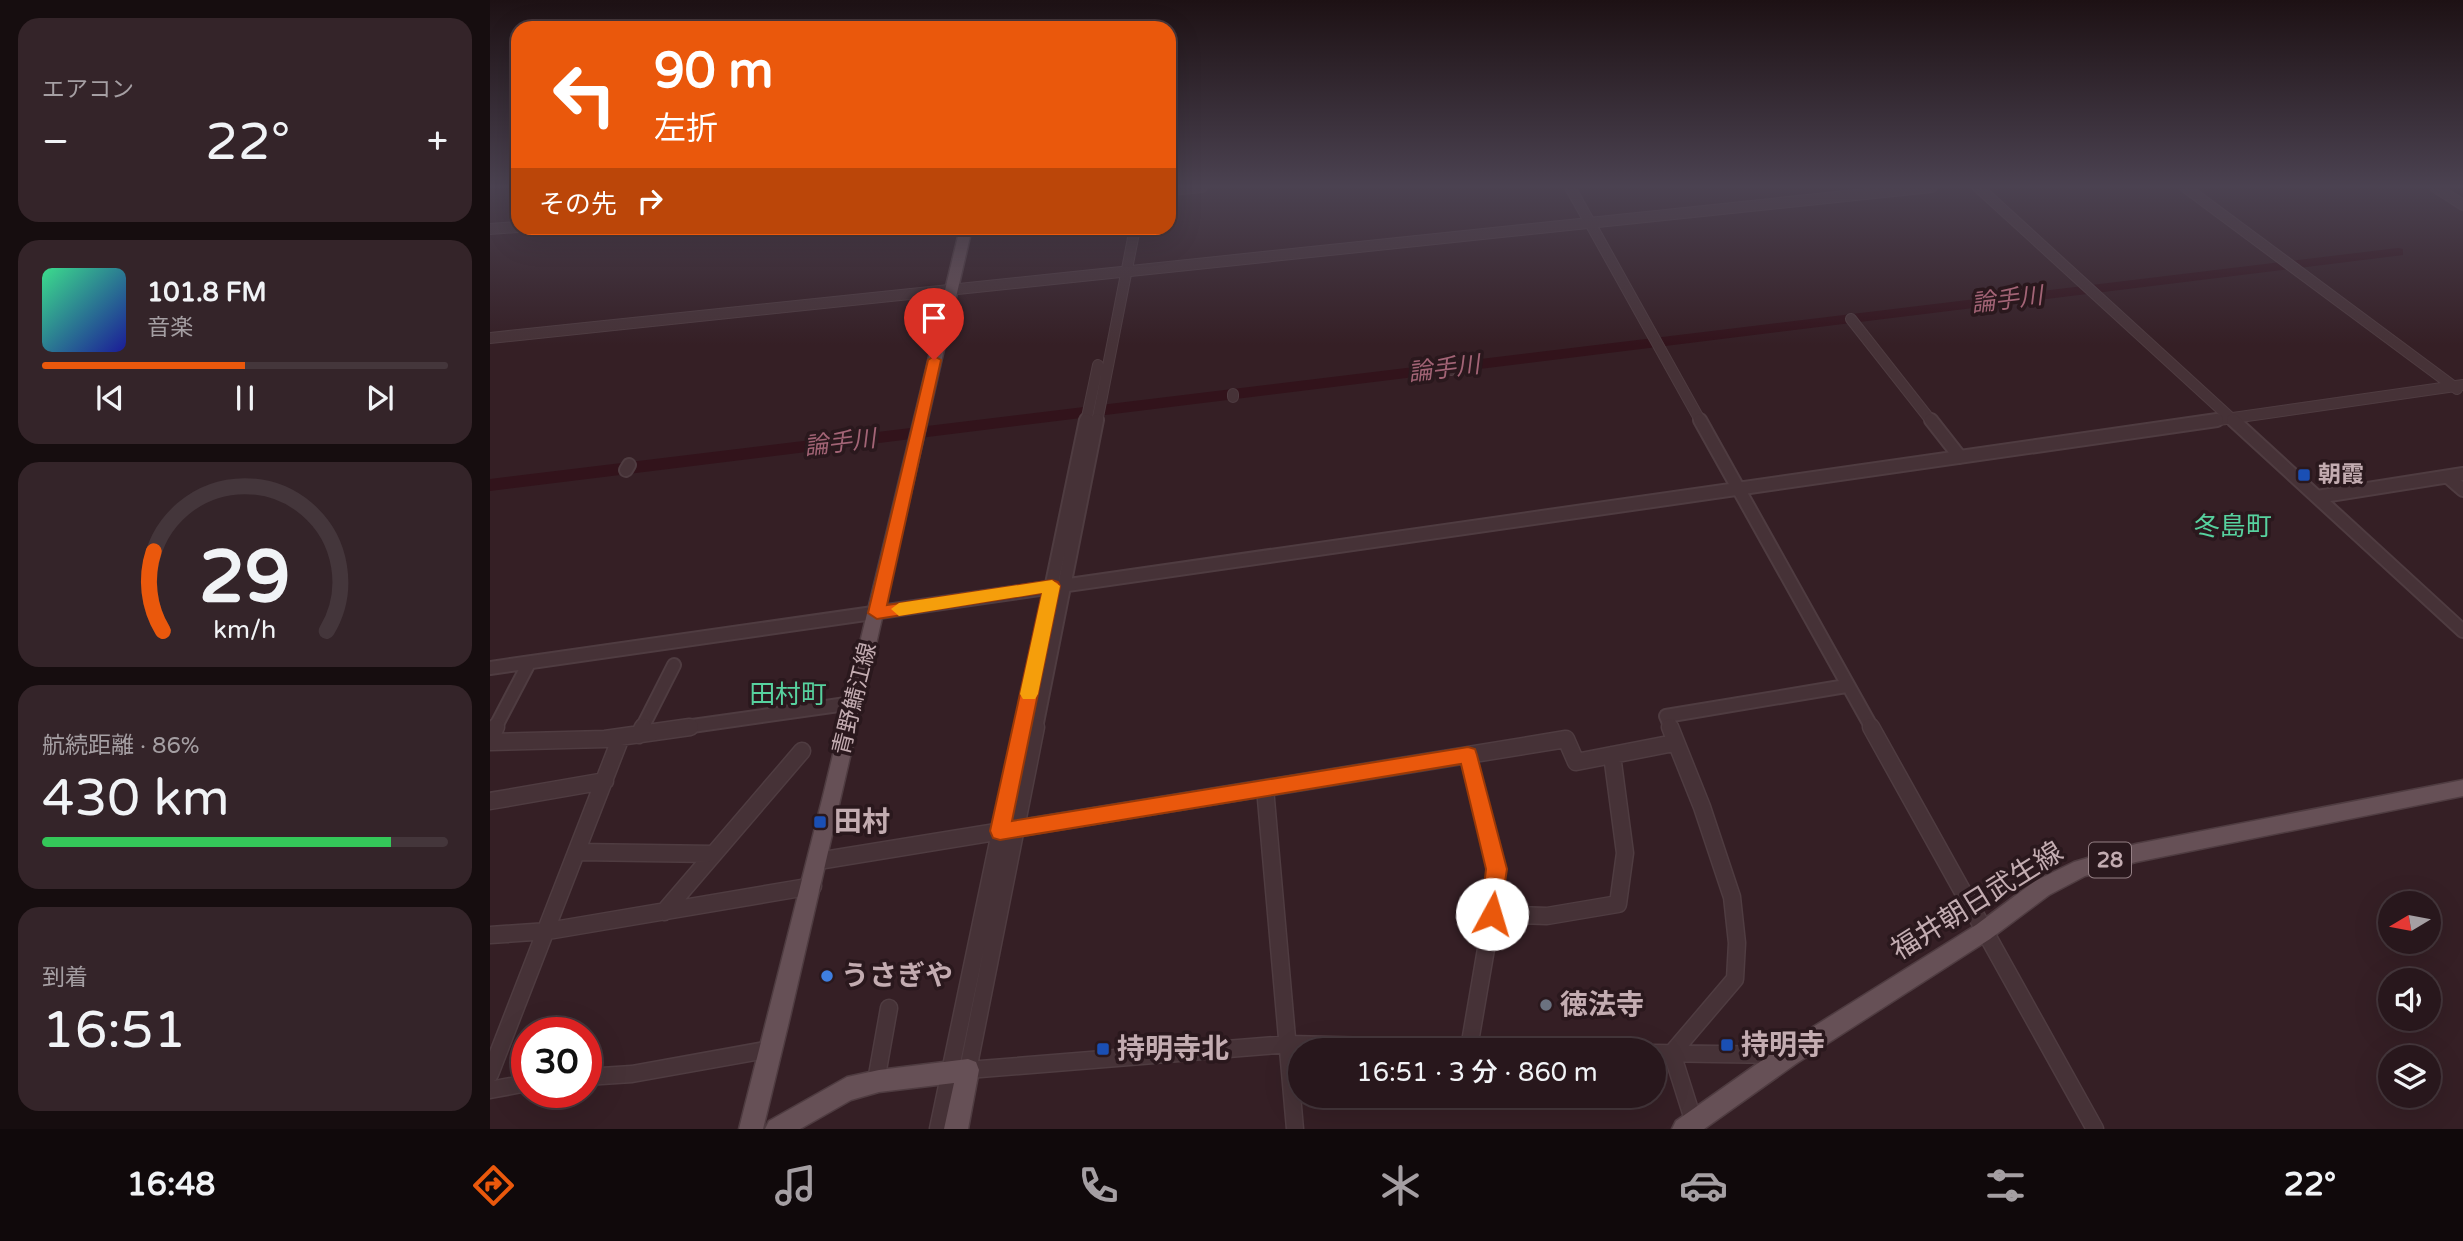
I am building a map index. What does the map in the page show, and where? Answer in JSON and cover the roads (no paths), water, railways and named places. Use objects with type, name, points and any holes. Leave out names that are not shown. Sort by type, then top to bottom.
[{"type":"main road","name":"青野鯖江線","points":[[751,1129],[813,887],[853,703],[877,613],[963,240]]},
{"type":"main road","name":"福井朝日武生線","points":[[1691,1127],[1789,1055],[1983,932],[2042,888],[2081,868],[2136,853],[2463,788]]},
{"type":"main road","points":[[777,1129],[847,1089],[876,1082],[958,1071],[956,1129]]},
{"type":"street","points":[[1122,273],[1125,240]]},
{"type":"street","points":[[938,1129],[958,1071],[1122,273],[1132,240]]},
{"type":"street","points":[[490,338],[1434,240]]},
{"type":"street","points":[[1599,240],[2095,1129]]},
{"type":"street","points":[[2036,240],[2463,631]]},
{"type":"street","points":[[2256,240],[2460,389]]},
{"type":"street","points":[[1852,320],[1960,457]]},
{"type":"street","points":[[490,668],[1960,457],[2460,389]]},
{"type":"street","points":[[2317,497],[2463,474]]},
{"type":"street","points":[[2448,477],[2463,490]]},
{"type":"street","points":[[529,663],[490,740],[621,737],[853,703]]},
{"type":"street","points":[[639,735],[674,665]]},
{"type":"street","points":[[1666,1050],[1735,979],[1737,943],[1732,897],[1702,807],[1674,743],[1666,716],[1846,686]]},
{"type":"street","points":[[490,1074],[548,931],[621,737]]},
{"type":"street","points":[[818,861],[1566,739],[1576,762],[1674,743]]},
{"type":"street","points":[[664,912],[802,751]]},
{"type":"street","points":[[1468,755],[1496,869],[1492,914],[1471,1038]]},
{"type":"street","points":[[1492,914],[1548,916],[1618,904],[1625,853],[1612,755]]},
{"type":"street","points":[[490,801],[605,781]]},
{"type":"street","points":[[1265,788],[1288,1038]]},
{"type":"street","points":[[578,852],[713,854]]},
{"type":"street","points":[[490,935],[548,931],[813,887]]},
{"type":"street","points":[[876,1082],[889,1009]]},
{"type":"street","points":[[958,1071],[1288,1044]]},
{"type":"street","points":[[602,1076],[632,1074],[771,1049]]},
{"type":"street","points":[[1666,1053],[1789,1055]]},
{"type":"street","points":[[1666,1061],[1691,1127]]},
{"type":"street","points":[[490,1090],[511,1086]]},
{"type":"street","points":[[1294,1108],[1295,1129]]},
{"type":"waterway","name":"論手川","points":[[490,485],[2398,252]]},
{"type":"place","name":"朝霞","points":[[2304,475]]},
{"type":"place","name":"田村","points":[[820,822]]},
{"type":"place","name":"うさぎや","points":[[827,976]]},
{"type":"place","name":"徳法寺","points":[[1546,1005]]},
{"type":"place","name":"持明寺","points":[[1727,1045]]},
{"type":"place","name":"持明寺北","points":[[1103,1049]]},
{"type":"district","name":"冬島町","points":[[2233,526]]},
{"type":"district","name":"田村町","points":[[788,694]]}]
